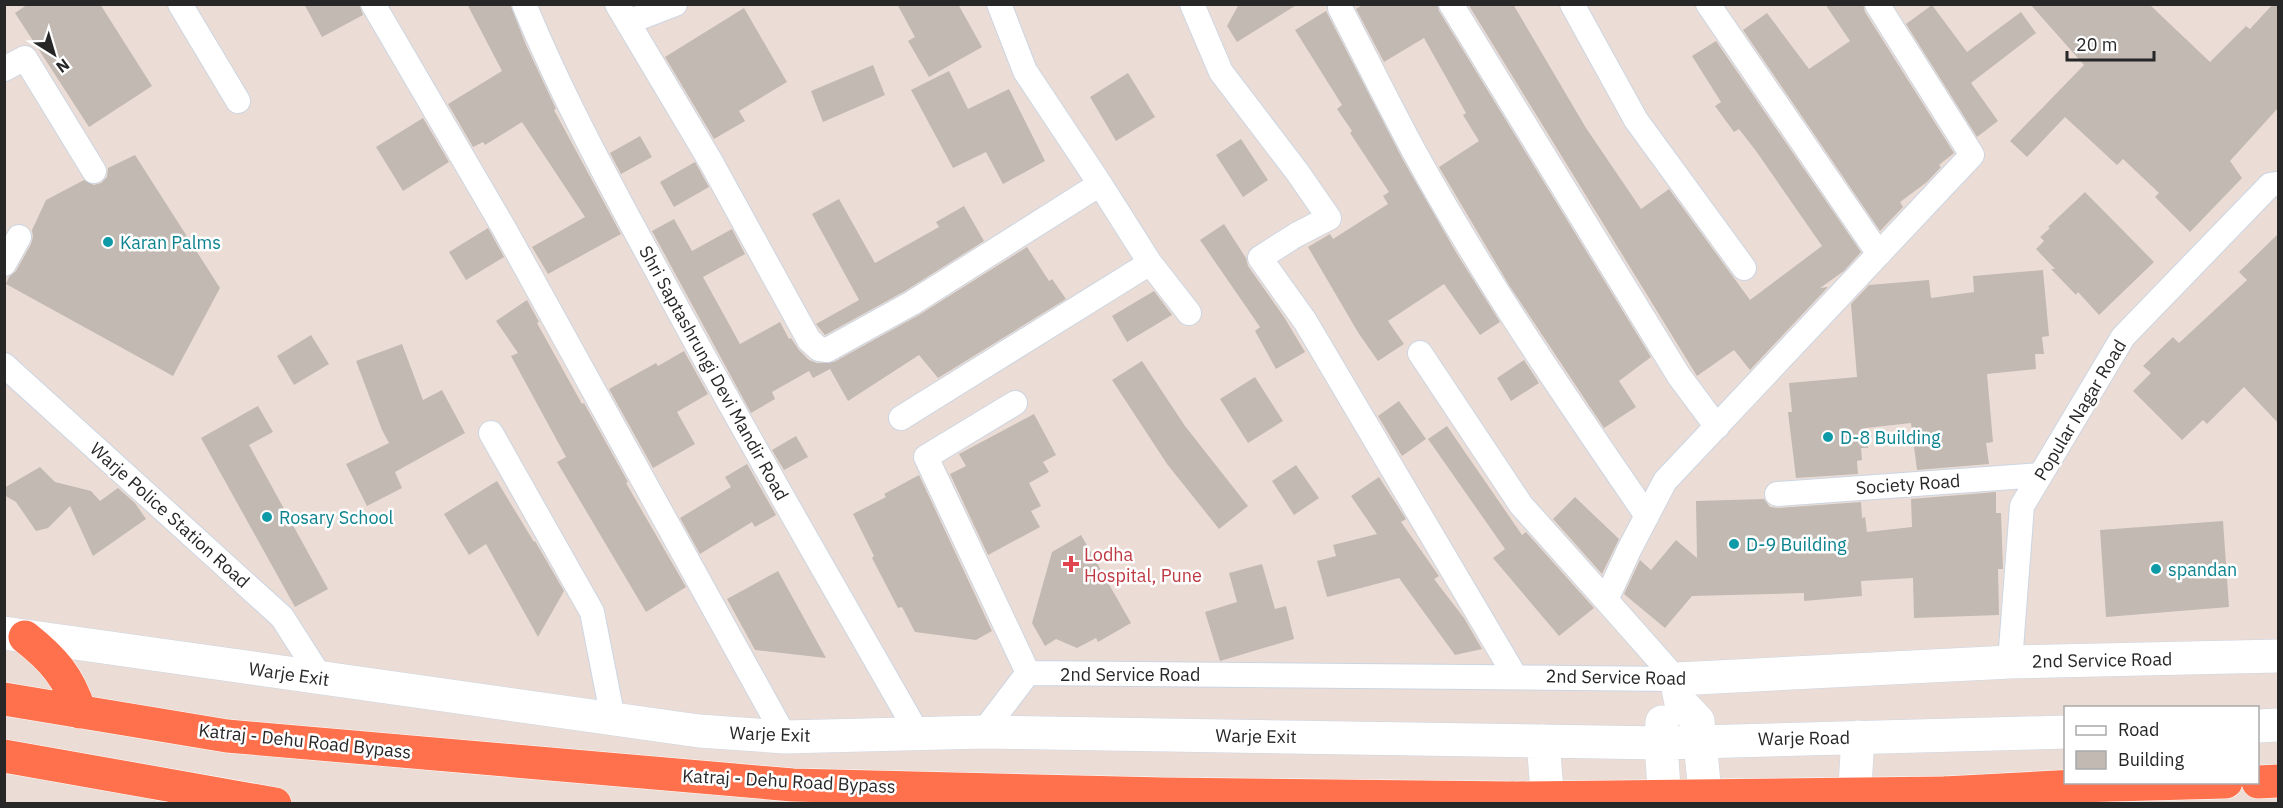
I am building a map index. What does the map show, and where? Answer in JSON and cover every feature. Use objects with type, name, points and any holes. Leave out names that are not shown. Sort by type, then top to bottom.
[{"type":"highway","points":[[15,635],[46,654],[62,672],[73,691],[80,711]]},
{"type":"highway","name":"Katraj - Dehu Road Bypass","points":[[4,699],[227,736],[793,785],[1164,794],[1514,798],[1944,793],[2075,786],[2176,784]]},
{"type":"highway","points":[[4,756],[275,804]]},
{"type":"highway","points":[[2259,782],[2278,782]]},
{"type":"street","points":[[180,4],[238,101]]},
{"type":"street","points":[[373,4],[505,230],[785,737]]},
{"type":"street","name":"Shri Saptashrungi Devi Mandir Road","points":[[524,4],[547,59],[714,377],[918,734]]},
{"type":"street","points":[[675,4],[623,13],[711,162],[809,340],[819,349],[826,350],[912,303],[1100,184]]},
{"type":"street","points":[[999,4],[1025,71],[1150,263],[1189,313]]},
{"type":"street","points":[[1192,4],[1221,72],[1298,173],[1329,218],[1296,235],[1260,258],[1305,321],[1515,676]]},
{"type":"street","points":[[1451,4],[1679,376],[1717,427]]},
{"type":"street","points":[[1572,4],[1636,120],[1744,268]]},
{"type":"street","points":[[1708,4],[1879,254]]},
{"type":"street","points":[[1606,600],[1665,482],[1972,155],[1878,4]]},
{"type":"street","points":[[1340,8],[1416,154],[1474,252],[1563,393],[1647,516]]},
{"type":"street","points":[[4,69],[25,58],[93,171]]},
{"type":"street","name":"Popular Nagar Road","points":[[2010,662],[2022,506],[2123,337],[2270,185],[2278,184]]},
{"type":"street","points":[[4,264],[20,237]]},
{"type":"street","points":[[901,417],[1150,263]]},
{"type":"street","points":[[1420,353],[1521,505],[1606,600],[1679,691],[1698,721],[1706,804]]},
{"type":"street","name":"Warje Police Station Road","points":[[4,365],[282,617],[321,678]]},
{"type":"street","points":[[983,732],[1028,673],[926,457],[1015,403]]},
{"type":"street","points":[[491,433],[592,612],[613,719]]},
{"type":"street","name":"Society Road","points":[[1777,494],[2040,475]]},
{"type":"street","name":"Warje Exit","points":[[15,635],[699,731],[785,737],[983,732],[1543,741]]},
{"type":"street","name":"2nd Service Road","points":[[1028,673],[1515,676],[1679,691],[2010,662],[2278,656]]},
{"type":"street","points":[[1665,804],[1662,721],[1679,691]]},
{"type":"street","points":[[2259,726],[2278,725]]},
{"type":"street","name":"Warje Road","points":[[1543,741],[1661,743],[2064,732]]},
{"type":"street","points":[[1854,804],[1858,737]]},
{"type":"street","points":[[1543,741],[1548,804]]},
{"type":"building","points":[[28,4],[100,4],[152,86],[89,127],[15,13]]},
{"type":"building","points":[[304,4],[359,4],[363,15],[322,37]]},
{"type":"building","points":[[467,4],[510,4],[556,109],[554,110],[621,234],[548,274],[532,247],[585,217],[522,122],[485,145],[483,142],[473,147],[448,104],[502,71]]},
{"type":"building","points":[[897,4],[958,4],[982,47],[929,77],[908,41],[915,37]]},
{"type":"building","points":[[1239,4],[1298,4],[1237,42],[1227,26]]},
{"type":"building","points":[[1364,4],[1437,4],[1439,11],[1651,357],[1619,381],[1636,407],[1604,428],[1509,285],[1439,167],[1479,141],[1463,115],[1466,113],[1424,38],[1384,62],[1356,9]]},
{"type":"building","points":[[1468,4],[1513,4],[1586,128],[1641,209],[1669,189],[1750,300],[1822,246],[1756,151],[1739,129],[1734,132],[1715,106],[1721,102],[1692,56],[1716,41],[1861,252],[1844,271],[1820,288],[1828,287],[1750,370],[1734,350],[1697,376]]},
{"type":"building","points":[[1825,4],[1863,4],[1865,12],[1954,153],[1939,165],[1941,167],[1927,182],[1900,202],[1903,207],[1880,231],[1743,30],[1767,13],[1809,69],[1850,41]]},
{"type":"building","points":[[2030,4],[2149,4],[2210,62],[2246,26],[2250,29],[2273,4],[2278,4],[2278,108],[2230,161],[2242,178],[2190,232],[2155,197],[2159,193],[2123,159],[2117,165],[2065,117],[2027,157],[2010,141],[2084,65]]},
{"type":"building","points":[[1932,5],[1967,52],[2021,12],[2036,33],[1971,83],[1998,121],[1977,137],[1906,24]]},
{"type":"building","points":[[744,8],[787,82],[739,111],[745,121],[714,139],[665,57]]},
{"type":"building","points":[[1326,11],[1403,160],[1457,254],[1500,322],[1480,335],[1444,284],[1388,321],[1404,344],[1378,361],[1359,334],[1308,247],[1330,234],[1333,239],[1388,204],[1383,196],[1389,192],[1350,133],[1352,131],[1337,109],[1342,105],[1295,30]]},
{"type":"building","points":[[873,65],[885,95],[823,122],[811,91]]},
{"type":"building","points":[[949,71],[968,109],[1009,89],[1045,161],[1003,184],[986,152],[953,168],[911,90]]},
{"type":"building","points":[[1128,73],[1155,117],[1116,141],[1090,97]]},
{"type":"building","points":[[423,118],[449,162],[403,191],[376,147]]},
{"type":"building","points":[[640,136],[652,157],[621,174],[610,153]]},
{"type":"building","points":[[1241,139],[1268,180],[1243,197],[1216,155]]},
{"type":"building","name":"Karan Palms","points":[[135,155],[220,288],[173,376],[6,284],[31,244],[32,230],[46,200],[84,180],[94,185],[101,183],[107,177],[108,168]]},
{"type":"building","points":[[695,162],[709,187],[674,207],[660,182]]},
{"type":"building","points":[[2085,192],[2154,262],[2099,315],[2078,292],[2076,295],[2051,269],[2055,269],[2036,249],[2044,241],[2040,237],[2050,228],[2048,227]]},
{"type":"building","points":[[839,199],[875,263],[939,227],[936,222],[964,206],[984,241],[905,291],[825,335],[816,324],[859,300],[812,214]]},
{"type":"building","points":[[674,219],[692,251],[732,229],[745,254],[703,277],[740,344],[780,322],[789,339],[791,338],[809,360],[817,363],[834,362],[919,315],[1027,247],[1049,281],[1052,279],[1066,299],[938,378],[919,355],[848,401],[830,369],[813,378],[809,371],[772,392],[775,399],[751,413],[652,231]]},
{"type":"building","points":[[1224,224],[1246,258],[1248,266],[1284,317],[1305,352],[1276,369],[1255,331],[1260,327],[1200,240]]},
{"type":"building","points":[[488,228],[504,257],[466,280],[449,252]]},
{"type":"building","points":[[2278,234],[2278,423],[2244,387],[2207,424],[2203,420],[2182,440],[2133,391],[2151,373],[2143,366],[2173,337],[2179,343],[2247,280],[2239,272]]},
{"type":"building","points":[[2043,270],[2049,336],[2042,337],[2044,354],[2035,354],[2036,369],[1987,374],[1993,442],[1986,443],[1989,464],[1917,470],[1911,423],[1866,428],[1868,448],[1861,448],[1862,460],[1857,461],[1858,474],[1796,478],[1788,412],[1792,412],[1789,383],[1857,377],[1851,304],[1869,285],[1929,280],[1931,298],[1974,292],[1973,276]]},
{"type":"building","points":[[1154,291],[1172,315],[1127,342],[1112,316]]},
{"type":"building","points":[[527,300],[539,322],[537,323],[686,587],[646,612],[557,462],[566,457],[511,356],[518,353],[496,321]]},
{"type":"building","points":[[311,335],[329,364],[294,385],[277,356]]},
{"type":"building","points":[[402,344],[423,400],[442,390],[465,433],[395,472],[402,488],[367,506],[346,464],[389,443],[356,361]]},
{"type":"building","points":[[684,351],[708,394],[677,412],[695,444],[653,468],[609,389],[656,363],[658,366]]},
{"type":"building","points":[[1524,360],[1539,383],[1511,401],[1497,378]]},
{"type":"building","points":[[1142,361],[1185,426],[1248,506],[1219,529],[1167,464],[1112,380]]},
{"type":"building","points":[[1255,377],[1283,421],[1248,443],[1220,399]]},
{"type":"building","points":[[1399,401],[1426,439],[1402,456],[1378,416]]},
{"type":"building","name":"Rosary School","points":[[258,406],[273,432],[249,445],[328,589],[295,607],[201,438]]},
{"type":"building","points":[[1034,414],[1056,455],[1043,462],[1049,472],[1029,483],[1041,506],[1031,511],[1040,527],[988,555],[950,474],[966,466],[959,454]]},
{"type":"building","points":[[1447,426],[1522,535],[1526,532],[1594,608],[1559,636],[1493,558],[1505,549],[1428,439]]},
{"type":"building","points":[[796,436],[808,457],[784,470],[772,450]]},
{"type":"building","points":[[747,464],[776,515],[755,527],[752,522],[700,554],[680,518],[731,487],[725,477]]},
{"type":"building","points":[[1296,465],[1319,498],[1294,515],[1272,481]]},
{"type":"building","points":[[40,467],[55,482],[91,491],[100,501],[118,488],[135,503],[146,519],[93,556],[70,506],[48,528],[36,531],[16,502],[4,495],[4,488]]},
{"type":"building","points":[[919,475],[992,631],[976,640],[915,632],[902,607],[898,608],[872,558],[874,556],[853,514],[886,497],[884,494]]},
{"type":"building","points":[[1379,477],[1406,519],[1401,522],[1439,576],[1434,579],[1464,618],[1482,649],[1455,655],[1399,578],[1327,597],[1317,561],[1336,556],[1333,545],[1377,534],[1351,496]]},
{"type":"building","points":[[497,481],[564,591],[538,637],[486,544],[469,555],[444,514]]},
{"type":"building","points":[[1996,492],[1996,513],[2001,513],[2003,569],[1998,569],[1999,615],[1914,618],[1913,578],[1861,581],[1862,596],[1804,601],[1804,593],[1692,596],[1665,628],[1624,594],[1640,560],[1651,570],[1676,540],[1697,558],[1696,501],[1764,499],[1770,507],[1778,508],[1861,502],[1862,518],[1865,517],[1867,532],[1912,527],[1911,499]]},
{"type":"building","points":[[1575,497],[1619,539],[1602,574],[1553,519]]},
{"type":"building","name":"spandan","points":[[2223,521],[2229,607],[2106,617],[2100,530]]},
{"type":"building","points":[[1081,535],[1131,623],[1098,642],[1096,638],[1077,648],[1056,639],[1045,646],[1032,623],[1052,552]]},
{"type":"building","points":[[1262,564],[1275,609],[1286,606],[1294,639],[1220,661],[1205,612],[1237,602],[1229,573]]},
{"type":"building","points":[[778,571],[826,658],[755,650],[727,599]]},
{"type":"place","name":"Karan Palms","points":[[108,242]]},
{"type":"place","name":"D-8 Building","points":[[1828,437]]},
{"type":"place","name":"Rosary School","points":[[267,517]]},
{"type":"place","name":"D-9 Building","points":[[1734,544]]},
{"type":"place","name":"Lodha Hospital, Pune","points":[[1071,564]]},
{"type":"place","name":"spandan","points":[[2156,569]]}]
